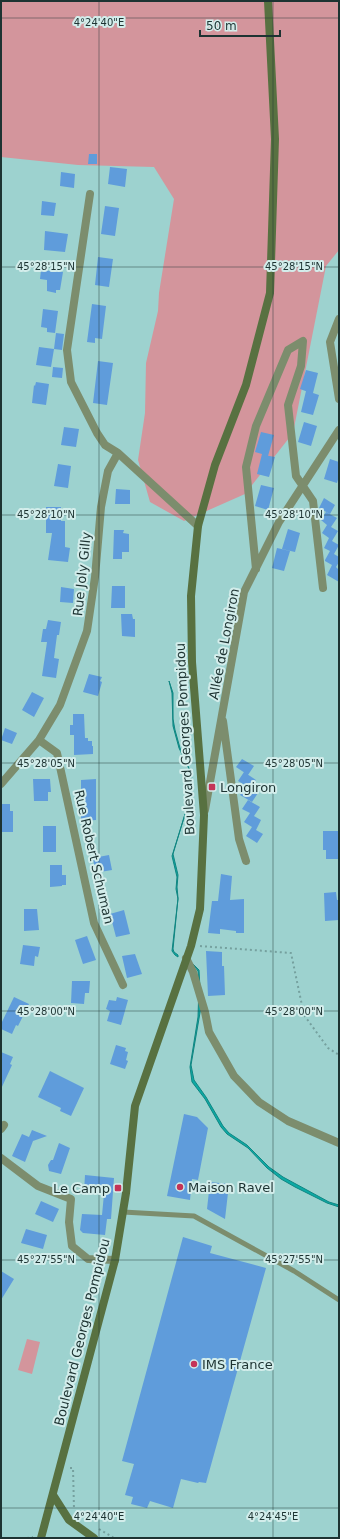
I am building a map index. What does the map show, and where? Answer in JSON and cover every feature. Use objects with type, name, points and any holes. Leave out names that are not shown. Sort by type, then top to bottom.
[{"type":"main road","name":"Boulevard Georges Pompidou","points":[[41,1538],[115,1260],[126,1193],[135,1106],[191,946],[200,909],[204,815],[192,662],[191,596],[198,526],[214,465],[246,385],[270,293],[275,139],[268,1]]},
{"type":"main road","points":[[53,1495],[69,1520],[94,1538]]},
{"type":"street","points":[[90,194],[67,350],[71,382],[97,433],[106,445],[118,453],[198,526]]},
{"type":"street","points":[[339,319],[330,342],[339,399]]},
{"type":"street","points":[[256,569],[246,467],[256,426],[288,350],[303,341],[301,366],[288,405],[296,476],[313,501],[323,588]]},
{"type":"street","name":"Allée de Longiron","points":[[204,815],[244,592],[279,522],[339,430]]},
{"type":"street","name":"Rue Joly Gilly","points":[[1,784],[39,740],[60,705],[87,631],[101,507],[108,471],[118,453]]},
{"type":"street","points":[[222,714],[239,839],[246,861]]},
{"type":"street","name":"Rue Robert Schuman","points":[[39,740],[57,753],[94,923],[123,985]]},
{"type":"street","points":[[186,958],[193,972],[205,1012],[209,1032],[234,1076],[259,1102],[288,1121],[339,1142]]},
{"type":"street","points":[[1,1158],[38,1186],[71,1199],[69,1222],[72,1246],[88,1259],[115,1260]]},
{"type":"lane","points":[[123,1212],[194,1216],[294,1271],[339,1300]]},
{"type":"path","points":[[191,946],[291,953],[304,1016],[328,1048],[339,1055]]},
{"type":"path","points":[[61,1465],[73,1468],[74,1514]]},
{"type":"path","points":[[93,1525],[114,1538]]},
{"type":"shaded area","points":[[1,1],[339,1],[339,250],[326,266],[293,433],[245,494],[184,521],[150,502],[138,460],[145,413],[146,363],[158,311],[159,293],[174,199],[154,167],[78,165],[1,157]]},
{"type":"shaded area","points":[[27,1339],[40,1342],[32,1374],[18,1370]]},
{"type":"water","points":[[169,681],[173,693],[173,719],[175,730],[180,748],[192,775],[186,814],[191,773],[179,748],[173,726],[172,693]]},
{"type":"water","points":[[182,824],[173,854],[178,875],[178,899],[176,889],[177,877],[172,856]]},
{"type":"water","points":[[177,905],[173,949],[178,957],[172,951]]},
{"type":"water","points":[[192,963],[199,970],[201,1007],[191,1065],[194,1080],[229,1133],[247,1145],[269,1167],[283,1177],[329,1202],[339,1205],[339,1207],[327,1203],[281,1179],[267,1168],[248,1148],[227,1134],[221,1127],[205,1099],[192,1082],[190,1067],[198,1017],[199,985],[198,971]]},
{"type":"building","points":[[89,154],[97,154],[97,164],[88,164]]},
{"type":"building","points":[[110,167],[127,169],[125,187],[108,184]]},
{"type":"building","points":[[61,172],[75,174],[74,188],[60,186]]},
{"type":"building","points":[[42,201],[56,203],[54,216],[41,215]]},
{"type":"building","points":[[105,206],[119,208],[115,236],[101,234]]},
{"type":"building","points":[[45,231],[68,234],[65,252],[44,250]]},
{"type":"building","points":[[98,257],[113,259],[109,287],[95,285]]},
{"type":"building","points":[[41,270],[63,272],[60,290],[56,290],[56,293],[47,291],[47,280],[40,279]]},
{"type":"building","points":[[92,304],[106,306],[102,339],[95,338],[95,343],[87,342]]},
{"type":"building","points":[[43,309],[58,311],[55,333],[47,332],[47,328],[41,327]]},
{"type":"building","points":[[56,333],[64,334],[62,350],[54,349]]},
{"type":"building","points":[[39,347],[54,349],[51,367],[36,365]]},
{"type":"building","points":[[98,361],[113,363],[107,405],[93,403]]},
{"type":"building","points":[[53,367],[63,368],[62,378],[52,377]]},
{"type":"building","points":[[306,370],[318,373],[313,393],[319,395],[313,415],[301,412],[306,391],[300,389]]},
{"type":"building","points":[[36,382],[49,384],[46,405],[32,403],[34,385],[35,386]]},
{"type":"building","points":[[304,422],[317,426],[311,446],[298,442]]},
{"type":"building","points":[[64,427],[79,429],[76,447],[61,445]]},
{"type":"building","points":[[261,432],[274,435],[268,456],[275,457],[269,477],[257,474],[262,454],[255,452]]},
{"type":"building","points":[[330,459],[339,462],[339,476],[337,483],[324,479]]},
{"type":"building","points":[[58,464],[71,466],[68,488],[54,486]]},
{"type":"building","points":[[261,485],[274,488],[268,510],[255,506]]},
{"type":"building","points":[[116,489],[130,490],[130,504],[115,504]]},
{"type":"building","points":[[324,498],[335,505],[330,514],[319,508]]},
{"type":"building","points":[[46,507],[61,507],[61,521],[65,521],[65,547],[70,548],[68,562],[48,560],[52,533],[46,533]]},
{"type":"building","points":[[326,512],[337,518],[331,527],[338,531],[332,541],[339,545],[334,554],[339,557],[339,562],[336,567],[339,570],[339,582],[327,575],[332,565],[325,561],[330,551],[324,548],[329,538],[322,533],[327,525],[321,520]]},
{"type":"building","points":[[288,529],[300,533],[295,552],[282,549]]},
{"type":"building","points":[[114,530],[124,530],[123,533],[129,534],[129,552],[122,552],[122,559],[113,559]]},
{"type":"building","points":[[277,548],[290,551],[284,571],[272,568]]},
{"type":"building","points":[[112,586],[125,586],[125,608],[111,608]]},
{"type":"building","points":[[61,587],[74,589],[73,603],[60,602]]},
{"type":"building","points":[[121,614],[132,614],[133,619],[135,619],[135,637],[122,636]]},
{"type":"building","points":[[48,620],[61,622],[59,635],[57,635],[54,658],[59,659],[56,678],[42,676],[47,642],[41,642],[43,629],[46,629]]},
{"type":"building","points":[[89,674],[102,677],[98,696],[83,692]]},
{"type":"building","points":[[32,692],[44,698],[34,717],[22,710]]},
{"type":"building","points":[[73,714],[84,714],[85,738],[88,738],[88,741],[92,741],[93,754],[74,755],[74,735],[70,735],[70,725],[73,725]]},
{"type":"building","points":[[5,728],[17,733],[12,744],[1,740]]},
{"type":"building","points":[[242,759],[254,766],[248,775],[236,767]]},
{"type":"building","points":[[244,772],[256,780],[250,789],[258,793],[252,802],[240,795],[246,786],[250,788],[238,781]]},
{"type":"building","points":[[33,779],[50,779],[51,792],[48,792],[48,801],[34,801]]},
{"type":"building","points":[[96,779],[96,820],[81,821],[81,780]]},
{"type":"building","points":[[248,800],[260,807],[254,816],[261,820],[256,830],[263,834],[257,843],[246,836],[252,827],[244,822],[250,813],[242,809]]},
{"type":"building","points":[[1,804],[10,804],[10,811],[13,811],[13,832],[1,832]]},
{"type":"building","points":[[43,826],[56,826],[56,852],[43,852]]},
{"type":"building","points":[[323,831],[339,831],[338,859],[326,859],[326,850],[323,850]]},
{"type":"building","points":[[109,855],[112,870],[100,872],[100,870],[95,871],[93,858]]},
{"type":"building","points":[[50,865],[62,865],[62,875],[66,875],[66,885],[50,887]]},
{"type":"building","points":[[221,874],[232,876],[230,900],[244,899],[244,933],[236,933],[236,931],[220,929],[220,934],[208,933],[212,901],[218,901]]},
{"type":"building","points":[[336,892],[337,900],[339,900],[339,920],[325,921],[324,893]]},
{"type":"building","points":[[24,909],[37,909],[39,930],[24,931]]},
{"type":"building","points":[[124,910],[130,934],[116,937],[110,914]]},
{"type":"building","points":[[87,936],[96,960],[83,964],[75,940]]},
{"type":"building","points":[[23,945],[40,947],[38,957],[35,956],[34,966],[20,964]]},
{"type":"building","points":[[206,951],[222,952],[225,995],[208,996]]},
{"type":"building","points":[[135,954],[142,974],[127,978],[122,956]]},
{"type":"building","points":[[72,981],[90,981],[89,993],[85,993],[84,1004],[71,1003]]},
{"type":"building","points":[[14,997],[29,1004],[18,1026],[16,1025],[12,1034],[1,1029],[1,1024]]},
{"type":"building","points":[[117,997],[128,1000],[121,1025],[107,1021],[110,1011],[106,1009],[109,1000],[116,1001]]},
{"type":"building","points":[[116,1045],[126,1048],[125,1051],[128,1052],[126,1060],[128,1061],[125,1069],[110,1064]]},
{"type":"building","points":[[1,1052],[13,1057],[10,1064],[12,1065],[1,1089]]},
{"type":"building","points":[[50,1071],[84,1088],[71,1116],[60,1111],[61,1108],[38,1097]]},
{"type":"building","points":[[184,1114],[197,1117],[208,1128],[198,1180],[192,1179],[190,1200],[167,1196]]},
{"type":"building","points":[[32,1130],[47,1136],[33,1141],[25,1162],[12,1156],[22,1134],[29,1137]]},
{"type":"building","points":[[59,1143],[70,1148],[61,1174],[49,1171],[48,1165],[51,1160],[53,1160]]},
{"type":"building","points":[[85,1175],[114,1178],[111,1219],[107,1219],[105,1235],[83,1233],[80,1230],[82,1214],[102,1215],[104,1194],[84,1192]]},
{"type":"building","points":[[210,1182],[229,1184],[225,1219],[207,1209]]},
{"type":"building","points":[[41,1201],[59,1209],[53,1222],[35,1214]]},
{"type":"building","points":[[26,1229],[47,1235],[43,1249],[21,1243]]},
{"type":"building","name":"IMS France","points":[[183,1237],[212,1246],[210,1253],[266,1268],[206,1483],[198,1483],[181,1479],[173,1508],[150,1501],[147,1508],[131,1504],[133,1497],[125,1495],[134,1464],[122,1461]]},
{"type":"building","points":[[1,1271],[14,1279],[1,1300]]},
{"type":"place","name":"Longiron","points":[[212,787]]},
{"type":"place","name":"Maison Ravel","points":[[180,1187]]},
{"type":"place","name":"Le Camp","points":[[118,1188]]},
{"type":"place","name":"IMS France","points":[[194,1364]]}]
